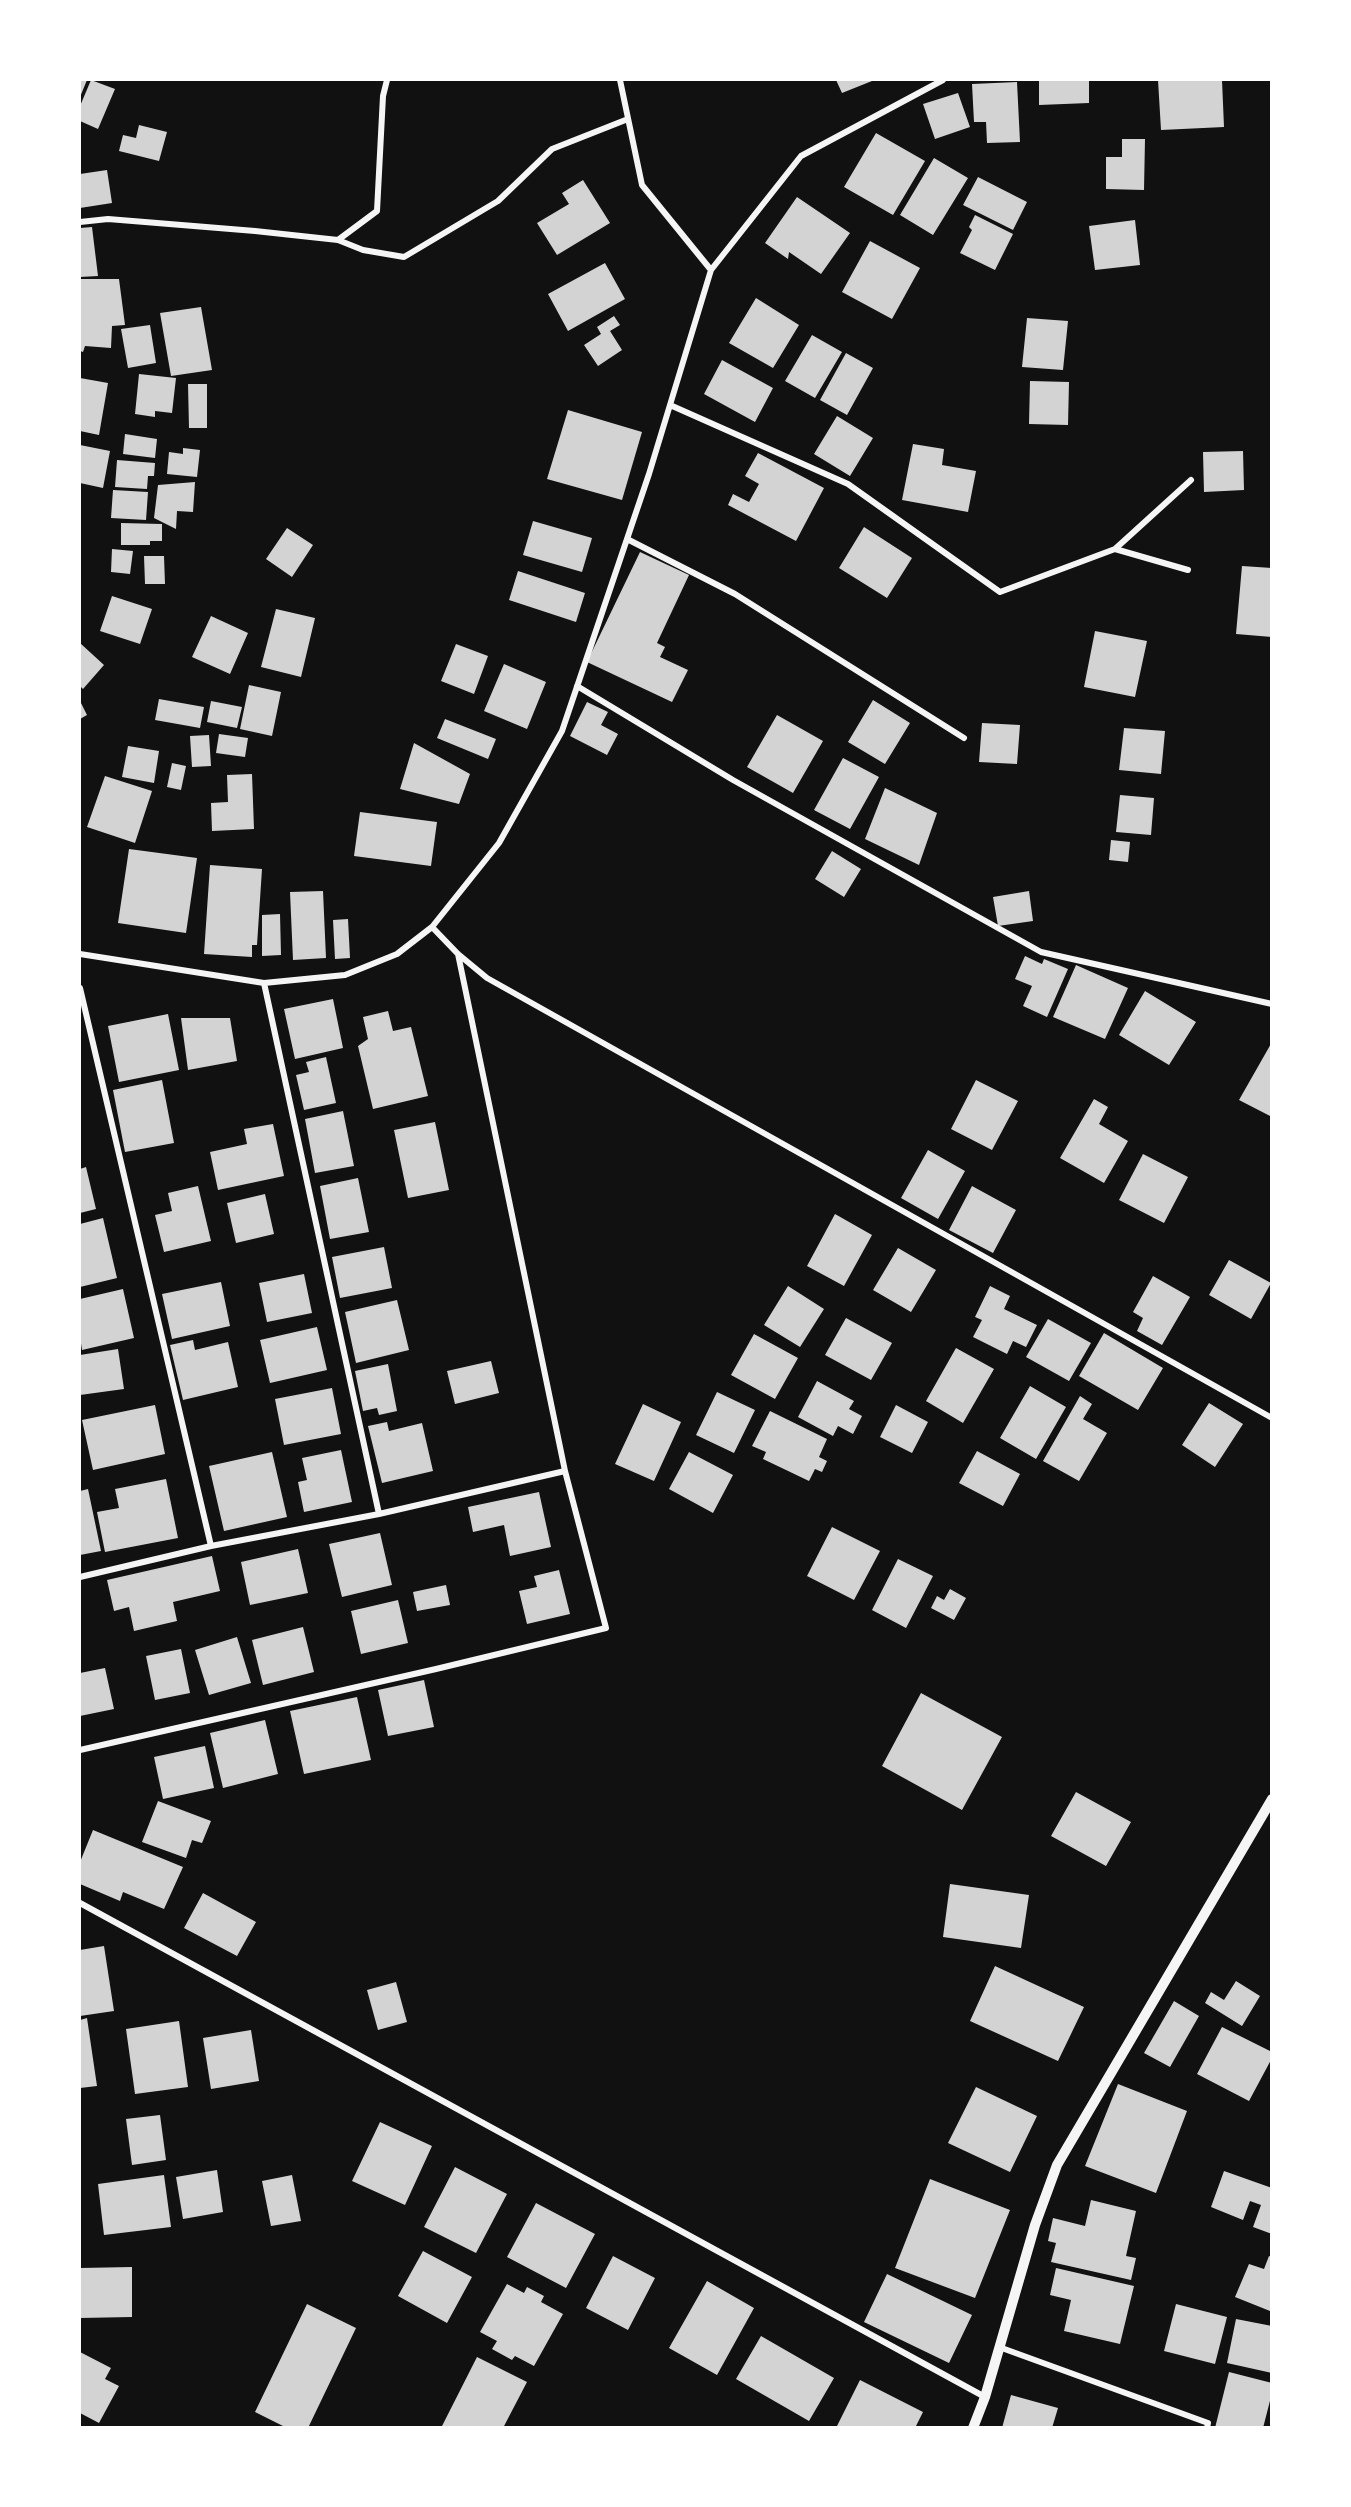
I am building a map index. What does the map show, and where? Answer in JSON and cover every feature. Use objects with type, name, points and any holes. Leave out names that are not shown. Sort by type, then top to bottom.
[{"type":"street","points":[[338,240],[377,211],[383,96],[387,80]]},
{"type":"street","points":[[620,80],[642,185],[711,270]]},
{"type":"street","points":[[80,954],[264,983],[345,975],[397,954],[432,927],[499,843],[562,731],[627,539],[711,270],[801,156],[943,80]]},
{"type":"street","points":[[80,222],[108,219],[338,240],[363,250],[404,257],[498,201],[552,149],[628,119]]},
{"type":"street","points":[[670,405],[848,484],[1000,592],[1114,549],[1191,480]]},
{"type":"street","points":[[627,539],[735,594],[964,738]]},
{"type":"street","points":[[1114,549],[1188,570]]},
{"type":"street","points":[[577,686],[733,780],[1041,952],[1272,1004]]},
{"type":"street","points":[[432,927],[458,954],[497,984],[1272,1418]]},
{"type":"street","points":[[80,1750],[606,1628],[565,1471],[458,954]]},
{"type":"street","points":[[264,983],[379,1514]]},
{"type":"street","points":[[80,988],[211,1546]]},
{"type":"street","points":[[80,1577],[211,1546],[379,1514],[565,1471]]},
{"type":"street","points":[[973,2427],[985,2397],[1035,2225],[1057,2165],[1272,1799]]},
{"type":"street","points":[[80,1904],[985,2397]]},
{"type":"street","points":[[999,2347],[1208,2422],[1207,2427]]},
{"type":"building","points":[[80,80],[87,80],[80,97]]},
{"type":"building","points":[[91,80],[115,89],[98,129],[80,121],[80,106]]},
{"type":"building","points":[[836,80],[871,80],[872,81],[842,93]]},
{"type":"building","points":[[1039,80],[1089,80],[1089,103],[1039,105]]},
{"type":"building","points":[[1158,80],[1222,80],[1224,127],[1161,130]]},
{"type":"building","points":[[1017,82],[1020,142],[987,143],[986,122],[974,122],[972,84]]},
{"type":"building","points":[[958,93],[970,127],[935,139],[923,104]]},
{"type":"building","points":[[139,125],[167,132],[159,161],[119,151],[123,135],[136,138]]},
{"type":"building","points":[[876,133],[925,161],[893,215],[844,187]]},
{"type":"building","points":[[1122,139],[1145,139],[1144,190],[1106,189],[1106,157],[1122,157]]},
{"type":"building","points":[[934,158],[968,178],[933,235],[900,215]]},
{"type":"building","points":[[107,170],[112,203],[80,208],[80,174]]},
{"type":"building","points":[[978,177],[1027,202],[1013,230],[963,205]]},
{"type":"building","points":[[583,180],[610,223],[557,255],[537,223],[569,204],[562,193]]},
{"type":"building","points":[[797,197],[850,233],[821,274],[789,252],[788,259],[765,243]]},
{"type":"building","points":[[975,215],[1013,234],[995,270],[960,253],[972,230],[969,227]]},
{"type":"building","points":[[1135,220],[1140,265],[1095,270],[1089,226]]},
{"type":"building","points":[[92,227],[98,276],[80,277],[80,228]]},
{"type":"building","points":[[870,241],[920,268],[892,319],[842,292]]},
{"type":"building","points":[[605,263],[625,299],[568,331],[548,294]]},
{"type":"building","points":[[80,279],[119,279],[125,325],[112,326],[111,348],[85,346],[83,352],[80,351]]},
{"type":"building","points":[[756,298],[799,325],[773,368],[729,343]]},
{"type":"building","points":[[201,307],[212,370],[171,376],[160,313]]},
{"type":"building","points":[[614,316],[620,325],[610,331],[622,350],[598,366],[584,345],[601,334],[597,327]]},
{"type":"building","points":[[1027,318],[1068,321],[1063,370],[1022,367]]},
{"type":"building","points":[[150,325],[156,363],[128,368],[121,329]]},
{"type":"building","points":[[812,335],[842,352],[815,398],[785,381]]},
{"type":"building","points":[[846,353],[873,368],[847,415],[820,400]]},
{"type":"building","points":[[722,360],[773,388],[755,422],[704,394]]},
{"type":"building","points":[[139,374],[176,378],[172,413],[155,411],[155,417],[135,414]]},
{"type":"building","points":[[80,378],[108,383],[99,435],[80,431]]},
{"type":"building","points":[[1030,381],[1069,382],[1068,425],[1029,424]]},
{"type":"building","points":[[188,384],[207,384],[207,428],[189,428]]},
{"type":"building","points":[[568,410],[642,432],[622,500],[547,479]]},
{"type":"building","points":[[837,416],[873,438],[850,476],[814,454]]},
{"type":"building","points":[[125,434],[157,439],[155,458],[123,454]]},
{"type":"building","points":[[913,444],[944,449],[942,465],[976,471],[968,512],[902,500]]},
{"type":"building","points":[[80,445],[110,451],[103,488],[80,483]]},
{"type":"building","points":[[183,448],[200,450],[197,477],[167,474],[169,452],[183,454]]},
{"type":"building","points":[[1243,451],[1244,490],[1204,492],[1203,452]]},
{"type":"building","points":[[758,453],[824,488],[796,541],[728,505],[733,494],[749,502],[759,484],[745,476]]},
{"type":"building","points":[[117,460],[155,463],[154,476],[148,476],[147,489],[115,487]]},
{"type":"building","points":[[195,482],[193,512],[177,511],[176,529],[154,518],[158,485]]},
{"type":"building","points":[[113,490],[148,492],[146,520],[111,518]]},
{"type":"building","points":[[533,521],[592,538],[582,572],[523,555]]},
{"type":"building","points":[[121,523],[162,524],[162,541],[150,541],[150,545],[121,545]]},
{"type":"building","points":[[864,527],[912,558],[887,598],[839,568]]},
{"type":"building","points":[[287,528],[313,545],[292,577],[266,559]]},
{"type":"building","points":[[112,549],[133,551],[130,574],[111,572]]},
{"type":"building","points":[[640,552],[689,575],[657,643],[665,647],[660,657],[688,670],[672,702],[587,662]]},
{"type":"building","points":[[144,556],[164,556],[165,584],[145,584]]},
{"type":"building","points":[[1242,566],[1272,568],[1272,637],[1236,634]]},
{"type":"building","points":[[518,571],[585,593],[576,622],[509,600]]},
{"type":"building","points":[[112,596],[152,609],[140,644],[100,631]]},
{"type":"building","points":[[276,609],[315,618],[301,677],[261,667]]},
{"type":"building","points":[[211,616],[248,633],[230,674],[192,657]]},
{"type":"building","points":[[1095,631],[1147,641],[1135,697],[1084,687]]},
{"type":"building","points":[[80,643],[104,665],[83,689],[80,686]]},
{"type":"building","points":[[456,644],[488,656],[474,694],[441,681]]},
{"type":"building","points":[[504,664],[546,682],[527,729],[484,711]]},
{"type":"building","points":[[249,685],[281,692],[272,736],[240,729]]},
{"type":"building","points":[[159,699],[204,707],[200,728],[155,720]]},
{"type":"building","points":[[873,700],[910,723],[885,764],[848,742]]},
{"type":"building","points":[[80,701],[87,715],[80,719]]},
{"type":"building","points":[[211,701],[242,707],[237,728],[207,722]]},
{"type":"building","points":[[587,702],[608,712],[601,725],[618,734],[607,755],[570,736]]},
{"type":"building","points":[[777,715],[823,741],[793,793],[747,767]]},
{"type":"building","points":[[445,719],[496,739],[488,759],[437,738]]},
{"type":"building","points":[[982,723],[1020,725],[1017,764],[979,762]]},
{"type":"building","points":[[1124,728],[1165,731],[1161,774],[1119,770]]},
{"type":"building","points":[[219,734],[248,738],[245,757],[216,753]]},
{"type":"building","points":[[209,735],[211,766],[192,767],[190,736]]},
{"type":"building","points":[[414,743],[470,774],[459,804],[400,789]]},
{"type":"building","points":[[128,746],[159,751],[154,783],[122,777]]},
{"type":"building","points":[[843,758],[879,777],[850,829],[814,810]]},
{"type":"building","points":[[172,763],[186,766],[181,790],[167,787]]},
{"type":"building","points":[[252,774],[254,829],[212,831],[211,803],[228,802],[227,775]]},
{"type":"building","points":[[105,776],[152,791],[135,843],[87,827]]},
{"type":"building","points":[[885,788],[937,813],[919,865],[865,839]]},
{"type":"building","points":[[1120,795],[1154,798],[1151,835],[1116,832]]},
{"type":"building","points":[[360,812],[437,822],[431,866],[354,856]]},
{"type":"building","points":[[1111,840],[1130,842],[1128,862],[1109,860]]},
{"type":"building","points":[[129,849],[197,858],[186,933],[118,923]]},
{"type":"building","points":[[832,851],[861,869],[844,897],[815,879]]},
{"type":"building","points":[[210,865],[262,869],[257,945],[252,945],[252,957],[204,954]]},
{"type":"building","points":[[323,891],[326,958],[293,960],[290,892]]},
{"type":"building","points":[[1029,891],[1033,921],[998,926],[993,897]]},
{"type":"building","points":[[280,914],[281,955],[262,956],[262,915]]},
{"type":"building","points":[[348,919],[350,958],[335,959],[333,920]]},
{"type":"building","points":[[1025,956],[1042,964],[1044,959],[1068,969],[1047,1017],[1023,1006],[1032,986],[1015,979]]},
{"type":"building","points":[[1076,965],[1128,988],[1105,1039],[1053,1017]]},
{"type":"building","points":[[1145,991],[1196,1022],[1169,1065],[1119,1035]]},
{"type":"building","points":[[333,999],[343,1048],[295,1059],[284,1009]]},
{"type":"building","points":[[388,1011],[393,1031],[411,1027],[428,1096],[373,1109],[358,1046],[368,1039],[363,1017]]},
{"type":"building","points":[[168,1014],[179,1070],[119,1082],[108,1026]]},
{"type":"building","points":[[181,1018],[230,1018],[237,1061],[188,1070]]},
{"type":"building","points":[[1272,1042],[1272,1117],[1239,1100]]},
{"type":"building","points":[[326,1057],[336,1103],[304,1110],[296,1075],[309,1072],[306,1062]]},
{"type":"building","points":[[162,1080],[174,1143],[125,1152],[113,1090]]},
{"type":"building","points":[[976,1080],[1018,1101],[992,1150],[951,1129]]},
{"type":"building","points":[[1094,1099],[1108,1107],[1099,1124],[1128,1141],[1104,1183],[1060,1158]]},
{"type":"building","points":[[343,1111],[354,1166],[315,1173],[305,1119]]},
{"type":"building","points":[[435,1122],[449,1190],[408,1198],[394,1130]]},
{"type":"building","points":[[273,1124],[284,1176],[218,1190],[210,1152],[247,1144],[244,1129]]},
{"type":"building","points":[[928,1150],[965,1171],[938,1219],[901,1198]]},
{"type":"building","points":[[1143,1154],[1188,1177],[1164,1223],[1119,1200]]},
{"type":"building","points":[[86,1167],[96,1209],[80,1213],[80,1169]]},
{"type":"building","points":[[358,1178],[369,1232],[330,1239],[320,1186]]},
{"type":"building","points":[[198,1186],[211,1241],[164,1252],[155,1215],[172,1211],[168,1193]]},
{"type":"building","points":[[972,1186],[1016,1210],[993,1253],[949,1230]]},
{"type":"building","points":[[265,1194],[274,1234],[236,1243],[227,1203]]},
{"type":"building","points":[[835,1214],[872,1235],[844,1286],[807,1266]]},
{"type":"building","points":[[103,1218],[117,1278],[80,1287],[80,1224]]},
{"type":"building","points":[[384,1247],[392,1288],[340,1298],[332,1257]]},
{"type":"building","points":[[898,1248],[936,1270],[911,1312],[873,1290]]},
{"type":"building","points":[[1229,1260],[1271,1283],[1251,1319],[1209,1295]]},
{"type":"building","points":[[304,1274],[312,1313],[267,1322],[259,1283]]},
{"type":"building","points":[[1153,1276],[1190,1297],[1162,1345],[1137,1331],[1143,1318],[1133,1312]]},
{"type":"building","points":[[221,1282],[230,1326],[172,1339],[162,1294]]},
{"type":"building","points":[[788,1286],[824,1309],[800,1347],[764,1325]]},
{"type":"building","points":[[990,1286],[1010,1296],[1004,1309],[1037,1325],[1026,1347],[1013,1341],[1007,1354],[973,1337],[982,1320],[975,1317]]},
{"type":"building","points":[[123,1289],[134,1338],[82,1350],[80,1299]]},
{"type":"building","points":[[397,1300],[409,1350],[356,1363],[345,1312]]},
{"type":"building","points":[[846,1318],[892,1343],[871,1380],[825,1355]]},
{"type":"building","points":[[1048,1319],[1091,1343],[1069,1381],[1026,1357]]},
{"type":"building","points":[[317,1327],[327,1370],[270,1383],[260,1340]]},
{"type":"building","points":[[1104,1333],[1163,1368],[1138,1410],[1079,1376]]},
{"type":"building","points":[[754,1334],[798,1358],[775,1399],[731,1375]]},
{"type":"building","points":[[193,1340],[195,1350],[228,1342],[238,1387],[183,1400],[170,1345]]},
{"type":"building","points":[[956,1348],[994,1369],[963,1423],[926,1401]]},
{"type":"building","points":[[118,1349],[124,1389],[80,1395],[80,1355]]},
{"type":"building","points":[[491,1361],[499,1393],[455,1404],[447,1371]]},
{"type":"building","points":[[388,1364],[397,1411],[379,1415],[377,1408],[363,1411],[355,1371]]},
{"type":"building","points":[[817,1381],[854,1401],[849,1409],[862,1416],[853,1434],[838,1426],[833,1436],[798,1417]]},
{"type":"building","points":[[1030,1386],[1066,1407],[1036,1459],[1000,1438]]},
{"type":"building","points":[[332,1388],[341,1434],[284,1445],[275,1399]]},
{"type":"building","points":[[717,1392],[755,1410],[734,1453],[696,1435]]},
{"type":"building","points":[[1080,1396],[1092,1404],[1083,1419],[1107,1433],[1079,1481],[1043,1461]]},
{"type":"building","points":[[1209,1403],[1243,1424],[1215,1467],[1182,1445]]},
{"type":"building","points":[[643,1404],[681,1422],[654,1481],[615,1464]]},
{"type":"building","points":[[155,1405],[165,1454],[93,1470],[82,1420]]},
{"type":"building","points":[[896,1405],[928,1422],[912,1453],[880,1437]]},
{"type":"building","points":[[770,1411],[827,1439],[819,1457],[827,1461],[822,1472],[815,1469],[809,1481],[763,1459],[766,1452],[752,1446]]},
{"type":"building","points":[[387,1422],[389,1431],[422,1423],[433,1471],[382,1483],[368,1426]]},
{"type":"building","points":[[341,1450],[352,1502],[304,1512],[298,1482],[307,1480],[302,1458]]},
{"type":"building","points":[[977,1451],[1020,1474],[1003,1506],[959,1483]]},
{"type":"building","points":[[272,1452],[287,1517],[224,1531],[209,1466]]},
{"type":"building","points":[[689,1452],[733,1475],[713,1513],[669,1489]]},
{"type":"building","points":[[166,1479],[178,1538],[105,1552],[97,1512],[119,1508],[115,1489]]},
{"type":"building","points":[[88,1489],[101,1551],[80,1555],[80,1491]]},
{"type":"building","points":[[539,1492],[551,1547],[510,1556],[504,1525],[473,1532],[468,1507]]},
{"type":"building","points":[[832,1527],[880,1551],[854,1600],[807,1576]]},
{"type":"building","points":[[380,1533],[392,1585],[342,1597],[329,1544]]},
{"type":"building","points":[[298,1549],[308,1593],[250,1605],[241,1562]]},
{"type":"building","points":[[212,1556],[220,1591],[173,1602],[177,1621],[134,1631],[129,1607],[114,1611],[107,1580]]},
{"type":"building","points":[[898,1559],[933,1576],[906,1628],[872,1610]]},
{"type":"building","points":[[559,1570],[570,1614],[527,1624],[519,1591],[537,1587],[534,1576]]},
{"type":"building","points":[[446,1585],[450,1605],[417,1611],[413,1592]]},
{"type":"building","points":[[950,1589],[966,1598],[954,1620],[931,1608],[937,1596],[944,1600]]},
{"type":"building","points":[[398,1600],[408,1643],[361,1654],[351,1611]]},
{"type":"building","points":[[303,1627],[314,1672],[263,1685],[252,1640]]},
{"type":"building","points":[[237,1637],[251,1683],[209,1695],[195,1650]]},
{"type":"building","points":[[181,1649],[190,1693],[155,1700],[146,1656]]},
{"type":"building","points":[[105,1668],[114,1709],[80,1716],[80,1673]]},
{"type":"building","points":[[424,1680],[434,1727],[388,1736],[378,1690]]},
{"type":"building","points":[[921,1693],[1002,1737],[962,1810],[882,1766]]},
{"type":"building","points":[[357,1697],[371,1760],[304,1774],[290,1711]]},
{"type":"building","points":[[265,1720],[278,1774],[223,1788],[210,1733]]},
{"type":"building","points":[[205,1746],[214,1788],[163,1799],[154,1757]]},
{"type":"building","points":[[1076,1792],[1131,1822],[1106,1866],[1051,1836]]},
{"type":"building","points":[[158,1801],[211,1821],[202,1843],[192,1840],[186,1858],[142,1842]]},
{"type":"building","points":[[93,1830],[183,1867],[164,1909],[123,1892],[120,1901],[80,1884],[80,1862]]},
{"type":"building","points":[[950,1884],[1029,1895],[1021,1948],[943,1937]]},
{"type":"building","points":[[203,1893],[256,1922],[237,1956],[184,1928]]},
{"type":"building","points":[[104,1946],[114,2011],[80,2016],[80,1950]]},
{"type":"building","points":[[995,1966],[1084,2007],[1058,2061],[970,2021]]},
{"type":"building","points":[[1236,1981],[1260,1996],[1242,2026],[1205,2003],[1211,1992],[1224,2000]]},
{"type":"building","points":[[396,1982],[407,2022],[378,2030],[367,1990]]},
{"type":"building","points":[[1174,2001],[1199,2016],[1170,2067],[1144,2053]]},
{"type":"building","points":[[87,2018],[97,2086],[80,2088],[80,2020]]},
{"type":"building","points":[[179,2021],[188,2087],[135,2094],[126,2029]]},
{"type":"building","points":[[1222,2027],[1272,2052],[1272,2058],[1249,2101],[1197,2074]]},
{"type":"building","points":[[251,2030],[259,2081],[211,2089],[203,2038]]},
{"type":"building","points":[[1118,2084],[1187,2111],[1156,2193],[1085,2166]]},
{"type":"building","points":[[976,2087],[1037,2116],[1010,2172],[948,2143]]},
{"type":"building","points":[[160,2115],[166,2160],[132,2165],[126,2119]]},
{"type":"building","points":[[380,2122],[432,2146],[405,2205],[352,2181]]},
{"type":"building","points":[[455,2167],[507,2194],[476,2253],[424,2227]]},
{"type":"building","points":[[217,2170],[223,2212],[183,2219],[176,2177]]},
{"type":"building","points":[[1224,2171],[1272,2188],[1272,2234],[1253,2227],[1261,2205],[1250,2201],[1243,2220],[1211,2207]]},
{"type":"building","points":[[164,2175],[171,2227],[104,2235],[98,2184]]},
{"type":"building","points":[[292,2175],[301,2221],[271,2226],[262,2181]]},
{"type":"building","points":[[930,2179],[1010,2210],[975,2298],[895,2268]]},
{"type":"building","points":[[1091,2200],[1136,2211],[1126,2256],[1136,2258],[1131,2280],[1051,2262],[1056,2243],[1048,2241],[1053,2218],[1085,2226]]},
{"type":"building","points":[[536,2203],[595,2234],[566,2288],[507,2257]]},
{"type":"building","points":[[423,2251],[472,2277],[447,2323],[398,2296]]},
{"type":"building","points":[[613,2256],[655,2278],[628,2330],[586,2308]]},
{"type":"building","points":[[1269,2256],[1272,2257],[1270,2311],[1235,2297],[1249,2264],[1264,2269]]},
{"type":"building","points":[[132,2267],[132,2317],[80,2318],[80,2268]]},
{"type":"building","points":[[1056,2268],[1134,2286],[1120,2344],[1064,2331],[1071,2300],[1050,2295]]},
{"type":"building","points":[[887,2274],[972,2315],[949,2363],[864,2322]]},
{"type":"building","points":[[707,2281],[754,2308],[717,2375],[669,2348]]},
{"type":"building","points":[[507,2284],[524,2293],[527,2287],[544,2296],[541,2302],[563,2314],[534,2366],[515,2356],[512,2360],[492,2349],[497,2341],[480,2332]]},
{"type":"building","points":[[307,2304],[356,2328],[308,2428],[287,2428],[255,2412]]},
{"type":"building","points":[[1176,2304],[1227,2317],[1215,2364],[1164,2351]]},
{"type":"building","points":[[1236,2319],[1272,2326],[1272,2373],[1227,2363]]},
{"type":"building","points":[[761,2336],[834,2378],[809,2421],[736,2379]]},
{"type":"building","points":[[80,2352],[111,2368],[105,2379],[119,2386],[99,2423],[80,2413]]},
{"type":"building","points":[[477,2357],[527,2382],[503,2428],[441,2428]]},
{"type":"building","points":[[1229,2372],[1272,2383],[1272,2393],[1263,2428],[1215,2428]]},
{"type":"building","points":[[860,2380],[923,2412],[915,2428],[836,2428]]},
{"type":"building","points":[[1011,2395],[1058,2408],[1052,2428],[1002,2428]]}]
